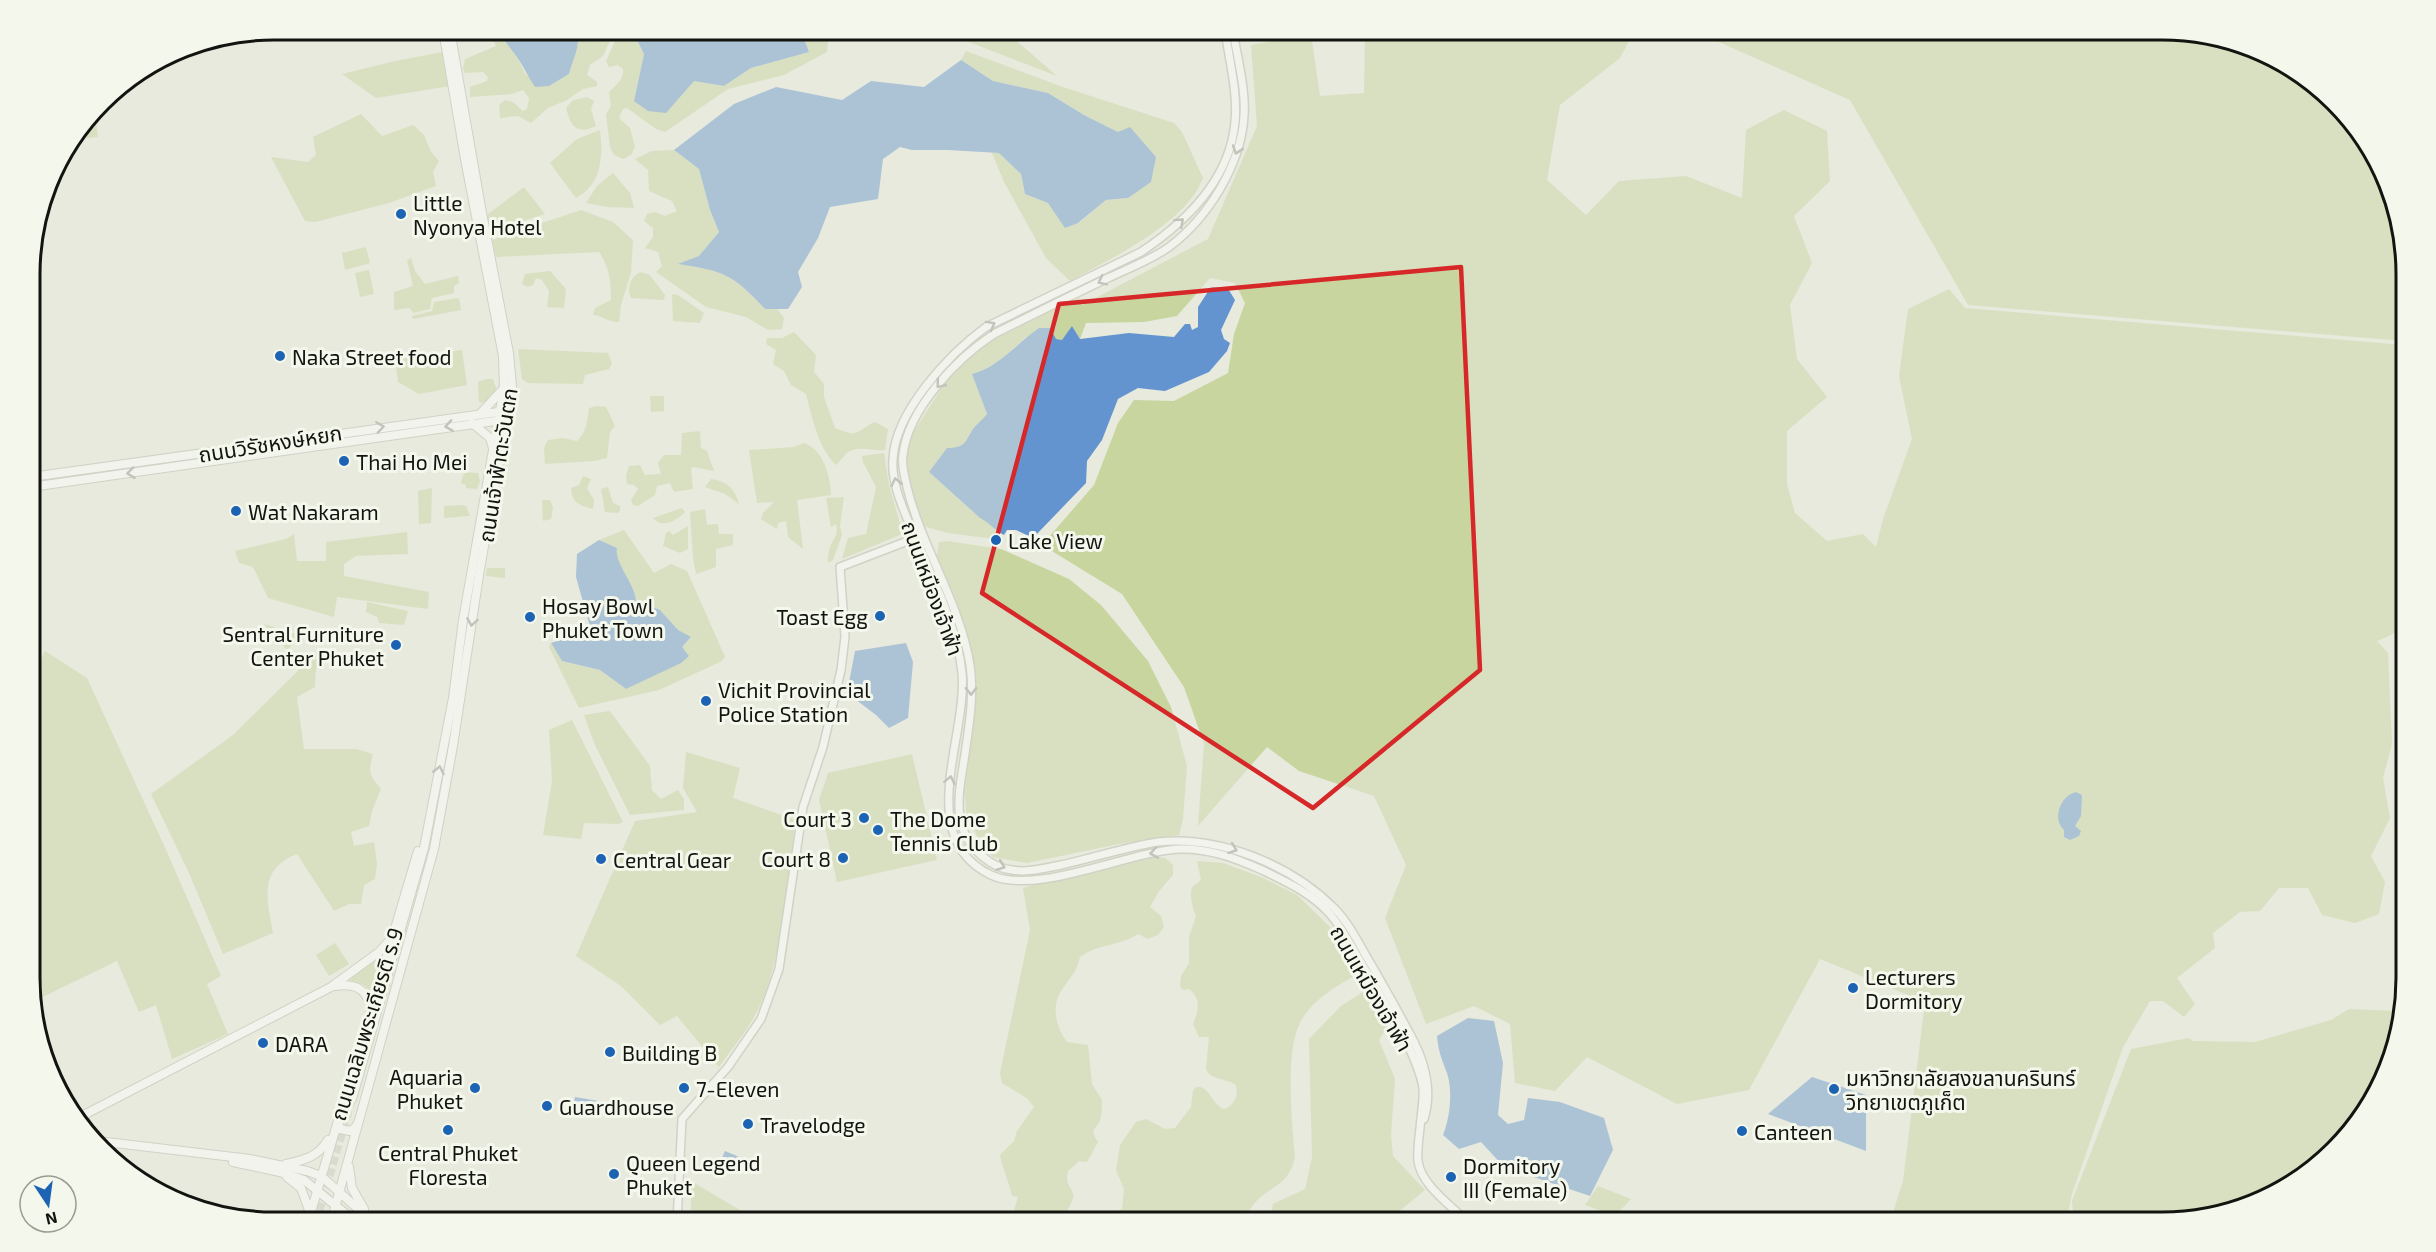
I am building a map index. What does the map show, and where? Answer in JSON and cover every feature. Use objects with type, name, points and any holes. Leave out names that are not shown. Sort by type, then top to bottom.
[{"type":"main road","name":"ถนนเจ้าฟ้าตะวันตก","points":[[432,828],[453,746],[504,411],[503,356],[445,40]]},
{"type":"main road","name":"ถนนเจ้าฟ้าตะวันตก","points":[[452,40],[482,213],[510,353],[512,376],[504,411]]},
{"type":"main road","points":[[481,413],[504,388]]},
{"type":"main road","name":"ถนนวิรัชหงษ์หยก","points":[[40,476],[504,411]]},
{"type":"main road","name":"ถนนเจ้าฟ้าตะวันตก","points":[[432,828],[463,620],[493,452],[503,420]]},
{"type":"main road","name":"ถนนวิรัชหงษ์หยก","points":[[40,486],[503,420]]},
{"type":"main road","points":[[472,423],[490,438],[493,452]]},
{"type":"main road","points":[[350,431],[352,441]]},
{"type":"main road","points":[[165,458],[166,468]]},
{"type":"main road","points":[[354,1099],[432,828]]},
{"type":"main road","name":"ถนนเฉลิมพระเกียรติ ร.9","points":[[311,1212],[418,849],[432,828]]},
{"type":"main road","name":"ถนนเฉลิมพระเกียรติ ร.9","points":[[334,1212],[434,849],[432,828]]},
{"type":"main road","points":[[86,1114],[331,987],[386,946],[394,930]]},
{"type":"main road","points":[[331,987],[356,986],[367,994],[371,1005]]},
{"type":"main road","points":[[338,1118],[338,1126],[345,1131],[355,1128],[359,1122]]},
{"type":"main road","points":[[281,1168],[315,1155],[323,1149],[334,1131]]},
{"type":"main road","points":[[108,1142],[208,1155],[321,1176],[362,1212]]},
{"type":"main road","points":[[350,1154],[349,1172],[352,1188],[367,1212]]},
{"type":"main road","points":[[281,1168],[304,1180],[344,1212]]},
{"type":"main road","points":[[281,1168],[300,1188],[307,1212]]},
{"type":"street","name":"ถนนเหมืองเจ้าฟ้า","points":[[1226,40],[1232,81],[1244,115],[1240,139],[1230,170],[1210,204],[1169,247],[1141,263],[994,334],[963,357],[936,388],[906,438],[902,457],[912,506],[963,637],[970,666],[971,710],[958,786],[959,810],[964,831],[971,844],[995,865],[1012,870],[1045,868],[1158,842],[1205,843],[1223,846],[1292,875],[1335,910],[1351,930],[1418,1050],[1429,1086],[1428,1107],[1420,1133]]},
{"type":"street","name":"ถนนเหมืองเจ้าฟ้า","points":[[1235,40],[1241,80],[1235,123],[1222,166],[1199,204],[1162,238],[1116,266],[986,327],[954,354],[925,389],[905,419],[896,438],[892,461],[903,508],[953,633],[962,672],[963,706],[947,789],[948,814],[960,846],[973,862],[990,874],[1021,882],[1154,853],[1196,850],[1217,852],[1284,880],[1311,897],[1328,912],[1345,935],[1403,1037],[1423,1088],[1417,1158],[1420,1169],[1427,1182],[1457,1212]]},
{"type":"street","points":[[1232,81],[1241,80]]},
{"type":"street","points":[[1162,238],[1169,247]]},
{"type":"street","points":[[903,508],[912,506]]},
{"type":"street","points":[[677,1212],[682,1119],[728,1066],[761,1019],[779,969],[803,807],[823,747],[841,670],[845,637],[840,567],[923,536]]},
{"type":"highlighted area","points":[[1461,267],[1480,670],[1313,808],[982,593],[1059,304]]},
{"type":"green space","points":[[494,40],[505,40],[518,58],[525,74],[549,86],[569,74],[578,40],[610,40],[603,56],[590,65],[587,75],[597,82],[597,86],[583,89],[567,100],[548,108],[531,123],[518,116],[500,118],[499,105],[505,100],[513,102],[523,111],[527,109],[529,98],[523,90],[512,94],[470,97],[470,87],[487,81],[488,77],[483,72],[465,73],[463,69],[465,59],[496,46]]},
{"type":"green space","points":[[615,40],[637,40],[644,54],[634,101],[694,81],[724,86],[751,68],[809,52],[805,40],[828,40],[827,52],[784,75],[728,89],[665,132],[656,129],[627,108],[623,109],[619,118],[630,128],[635,147],[631,155],[623,159],[614,155],[610,147],[606,114],[611,106],[609,92],[619,82],[623,69],[618,65],[609,67],[606,61]]},
{"type":"green space","points":[[964,40],[1016,40],[1057,76]]},
{"type":"green space","points":[[1278,40],[1312,40],[1320,96],[1364,93],[1365,40],[1630,40],[1620,58],[1560,105],[1547,180],[1586,215],[1619,181],[1686,176],[1742,198],[1746,130],[1784,110],[1827,131],[1830,181],[1794,216],[1812,263],[1790,305],[1797,359],[1827,397],[1787,431],[1787,484],[1795,513],[1827,541],[1863,534],[1876,547],[1883,519],[1912,439],[1899,376],[1908,309],[1949,289],[1965,308],[2396,344],[2396,631],[2377,641],[2388,653],[2392,744],[2383,778],[2390,818],[2371,856],[2385,882],[2379,914],[2355,923],[2322,915],[2308,888],[2279,888],[2260,911],[2240,912],[2213,933],[2215,948],[2177,978],[2195,1004],[2184,1017],[2163,1001],[2150,1001],[2123,1047],[2072,1194],[2068,1212],[1893,1212],[1903,1181],[1925,1002],[1820,959],[1749,1090],[1677,1104],[1587,1057],[1555,1091],[1515,1083],[1510,1024],[1474,1006],[1426,1024],[1385,918],[1406,865],[1374,796],[1299,771],[1267,747],[1198,826],[1204,744],[1184,687],[1122,594],[1042,545],[1094,485],[1118,423],[1134,400],[1174,401],[1228,373],[1234,334],[1245,303],[1235,283],[1210,278],[1177,316],[1144,322],[1086,323],[1080,339],[1072,326],[1063,340],[1026,337],[995,363],[972,374],[987,414],[973,430],[969,440],[929,472],[980,518],[990,523],[996,531],[994,539],[948,533],[923,526],[906,469],[908,448],[912,434],[951,376],[978,349],[1013,327],[1079,298],[1082,305],[1208,239],[1257,126],[1251,45]]},
{"type":"green space","points":[[1714,40],[2161,40],[2222,48],[2251,58],[2291,80],[2327,109],[2347,132],[2371,171],[2383,199],[2391,229],[2396,275],[2396,340],[1968,305],[1850,100]]},
{"type":"green space","points":[[966,51],[1063,87],[1174,123],[1182,132],[1203,178],[1194,195],[1181,210],[1146,238],[1070,281],[1046,258],[1004,182],[992,153],[999,153],[1021,174],[1025,194],[1048,203],[1079,223],[1106,200],[1128,198],[1118,132],[1048,93],[993,81],[961,60]]},
{"type":"green space","points":[[443,52],[450,86],[376,98],[342,74],[395,61]]},
{"type":"green space","points":[[587,97],[594,101],[591,109],[596,126],[584,130],[576,128],[566,108],[573,100]]},
{"type":"green space","points":[[361,114],[382,136],[413,125],[424,135],[431,152],[439,161],[433,172],[436,186],[389,203],[315,222],[305,221],[271,157],[308,162],[316,155],[313,137]]},
{"type":"green space","points":[[96,123],[98,137],[85,138]]},
{"type":"green space","points":[[600,130],[601,159],[596,177],[585,192],[576,198],[550,163],[577,139]]},
{"type":"green space","points":[[674,150],[699,169],[710,210],[719,232],[699,257],[680,264],[708,269],[736,282],[765,309],[777,309],[784,318],[782,329],[768,330],[746,317],[706,307],[656,272],[662,266],[658,252],[645,248],[653,237],[653,228],[644,221],[647,214],[655,212],[665,216],[677,211],[672,201],[649,191],[648,170],[635,159],[652,151]]},
{"type":"green space","points":[[613,173],[630,193],[634,208],[586,203],[597,186]]},
{"type":"green space","points":[[524,187],[545,214],[490,232],[487,215]]},
{"type":"green space","points":[[581,210],[613,222],[633,240],[631,273],[621,305],[619,322],[593,315],[595,308],[611,300],[609,275],[599,252],[496,257],[492,240]]},
{"type":"green space","points":[[366,247],[370,263],[345,270],[342,253]]},
{"type":"green space","points":[[411,258],[415,271],[425,284],[458,276],[459,283],[454,286],[454,293],[432,298],[430,309],[413,313],[410,308],[394,310],[394,292],[413,286],[407,260]]},
{"type":"green space","points":[[369,270],[374,294],[360,297],[355,273]]},
{"type":"green space","points":[[550,271],[566,289],[564,308],[547,307],[549,291],[542,280],[536,278],[533,285],[527,287],[522,284],[525,274]]},
{"type":"green space","points":[[641,272],[650,275],[665,295],[664,300],[631,298],[630,282]]},
{"type":"green space","points":[[672,294],[678,295],[704,313],[700,323],[673,321]]},
{"type":"green space","points":[[459,298],[461,310],[413,319],[412,316],[432,311],[434,302]]},
{"type":"green space","points":[[794,332],[816,355],[814,372],[824,384],[824,397],[835,428],[853,433],[875,422],[888,429],[885,450],[850,451],[836,465],[830,458],[816,432],[806,394],[791,385],[784,371],[773,364],[776,350],[766,344],[767,338],[782,338]]},
{"type":"green space","points":[[518,349],[608,353],[612,363],[609,369],[585,375],[583,384],[528,383],[522,379]]},
{"type":"green space","points":[[462,350],[467,385],[419,394],[398,382],[395,359]]},
{"type":"green space","points":[[493,379],[498,394],[482,403],[479,402],[478,382]]},
{"type":"green space","points":[[650,396],[664,396],[664,411],[651,412]]},
{"type":"green space","points":[[606,407],[615,426],[610,432],[607,458],[545,464],[544,448],[548,440],[562,438],[577,441],[585,430],[589,408]]},
{"type":"green space","points":[[700,431],[701,448],[707,451],[714,471],[691,468],[693,489],[674,492],[670,483],[657,486],[655,495],[638,506],[633,505],[631,500],[638,489],[634,485],[627,484],[626,476],[629,466],[640,465],[645,475],[661,474],[658,463],[664,455],[681,455],[682,433]]},
{"type":"green space","points":[[305,442],[325,442],[202,460],[171,462]]},
{"type":"green space","points":[[804,443],[816,451],[825,464],[831,495],[797,500],[803,549],[788,537],[786,521],[778,523],[777,529],[761,519],[763,513],[774,502],[757,503],[749,450],[794,447]]},
{"type":"green space","points":[[884,453],[889,485],[902,530],[900,535],[842,559],[848,538],[866,534],[876,487],[862,456]]},
{"type":"green space","points":[[119,469],[134,469],[40,483],[40,481]]},
{"type":"green space","points":[[464,472],[478,473],[480,481],[477,489],[466,488],[466,485],[461,483]]},
{"type":"green space","points":[[583,476],[591,479],[587,488],[594,500],[593,509],[577,503],[573,497],[571,488],[579,485]]},
{"type":"green space","points":[[711,479],[730,487],[739,504],[725,494],[705,487]]},
{"type":"green space","points":[[608,487],[613,503],[620,506],[618,513],[605,512],[601,489]]},
{"type":"green space","points":[[432,488],[431,523],[419,524],[418,491]]},
{"type":"green space","points":[[844,497],[840,526],[842,535],[833,560],[828,563],[829,549],[837,531],[836,524],[831,527],[826,498]]},
{"type":"green space","points":[[542,500],[550,500],[553,508],[551,519],[543,521]]},
{"type":"green space","points":[[444,506],[466,506],[470,516],[444,518]]},
{"type":"green space","points":[[682,508],[685,512],[669,522],[661,523],[653,518]]},
{"type":"green space","points":[[705,509],[707,525],[718,524],[719,534],[733,534],[733,545],[716,549],[716,567],[696,574],[690,512]]},
{"type":"green space","points":[[688,526],[688,549],[680,553],[663,546],[666,533],[669,531],[673,535]]},
{"type":"green space","points":[[624,530],[654,573],[671,564],[687,571],[725,657],[720,662],[659,690],[579,708],[549,647],[551,643],[562,661],[600,670],[626,689],[691,638],[678,631],[660,610],[636,600],[632,587],[618,561],[617,548],[599,540]]},
{"type":"green space","points":[[407,532],[408,554],[356,556],[344,564],[344,576],[429,592],[428,609],[337,597],[334,617],[268,598],[253,567],[239,563],[235,551],[286,539],[294,534],[297,561],[326,561],[326,542]]},
{"type":"green space","points":[[947,541],[1001,549],[1069,579],[1101,605],[1148,661],[1171,707],[1187,766],[1183,819],[1179,835],[1119,844],[1027,863],[993,857],[982,846],[966,813],[965,791],[976,696],[972,663],[936,561],[939,542]]},
{"type":"green space","points":[[487,568],[505,568],[505,578],[486,576]]},
{"type":"green space","points":[[367,602],[408,611],[404,625],[379,623],[377,617],[366,612]]},
{"type":"green space","points":[[264,624],[301,636],[287,650]]},
{"type":"green space","points":[[320,649],[324,652],[322,662],[316,669],[315,687],[297,697],[304,749],[356,749],[373,754],[370,765],[371,773],[381,789],[369,826],[351,832],[354,846],[374,842],[377,864],[375,879],[364,885],[361,904],[349,904],[334,911],[297,854],[285,860],[276,868],[271,877],[268,897],[273,933],[223,954],[189,873],[151,794],[233,735]]},
{"type":"green space","points":[[45,651],[87,678],[221,976],[207,984],[228,1034],[172,1059],[156,1005],[139,1012],[117,961],[42,997],[40,662]]},
{"type":"green space","points":[[610,711],[650,766],[652,790],[661,799],[678,790],[684,799],[684,810],[630,815],[595,745],[584,715]]},
{"type":"green space","points":[[572,720],[623,822],[618,824],[584,823],[581,839],[543,835],[552,781],[549,730]]},
{"type":"green space","points":[[686,752],[740,768],[733,798],[796,820],[784,912],[770,980],[753,1018],[719,1067],[677,1016],[660,1025],[621,986],[576,956],[635,821],[697,812],[683,788]]},
{"type":"green space","name":"The Dome Tennis Club","points":[[912,754],[937,860],[837,882],[819,800],[828,773]]},
{"type":"green space","points":[[1156,857],[1165,858],[1173,865],[1173,875],[1159,891],[1150,907],[1161,916],[1164,927],[1158,935],[1148,939],[1138,934],[1080,957],[1079,963],[1057,999],[1056,1018],[1067,1042],[1088,1045],[1092,1084],[1102,1100],[1101,1118],[1093,1132],[1098,1142],[1087,1162],[1079,1161],[1068,1171],[1067,1178],[1073,1199],[1066,1212],[1014,1212],[1018,1197],[1012,1196],[1000,1155],[1014,1141],[1017,1131],[1034,1107],[1028,1099],[1002,1083],[1000,1073],[1030,930],[1023,888],[1058,877]]},
{"type":"green space","points":[[1197,861],[1223,863],[1261,877],[1297,895],[1333,930],[1360,973],[1321,998],[1302,1019],[1296,1032],[1291,1066],[1295,1157],[1286,1178],[1256,1201],[1249,1212],[1116,1212],[1122,1209],[1124,1189],[1116,1170],[1120,1145],[1136,1122],[1146,1119],[1165,1129],[1175,1128],[1191,1107],[1193,1091],[1196,1087],[1204,1089],[1223,1109],[1233,1103],[1236,1096],[1236,1085],[1208,1073],[1206,1069],[1209,1037],[1199,1037],[1193,1024],[1197,1010],[1196,997],[1189,989],[1183,990],[1180,986],[1181,976],[1189,963],[1189,937],[1196,916],[1191,893],[1193,886],[1201,880]]},
{"type":"green space","points":[[335,943],[349,964],[329,976],[316,955]]},
{"type":"green space","points":[[382,957],[371,994],[363,985],[344,979]]},
{"type":"green space","points":[[1369,988],[1387,1027],[1379,1040],[1395,1079],[1391,1135],[1393,1156],[1425,1190],[1398,1212],[1271,1212],[1273,1204],[1305,1189],[1312,1157],[1309,1039],[1341,1006]]},
{"type":"green space","points":[[2349,1009],[2393,1011],[2383,1053],[2364,1094],[2337,1132],[2304,1163],[2251,1194],[2222,1204],[2161,1212],[2073,1212],[2072,1201],[2131,1049],[2189,1038],[2193,1041],[2255,1042],[2331,1020]]},
{"type":"green space","points":[[691,1181],[743,1212],[691,1212]]},
{"type":"green space","points":[[1598,1186],[1631,1199],[1619,1212],[1604,1212],[1585,1205]]},
{"type":"water","points":[[505,40],[578,40],[569,74],[549,86],[535,87]]},
{"type":"water","points":[[637,40],[805,40],[809,52],[751,68],[724,86],[694,81],[666,113],[648,111],[634,101],[644,54]]},
{"type":"water","points":[[961,60],[993,81],[1048,93],[1118,132],[1130,127],[1156,157],[1151,182],[1128,198],[1106,200],[1078,223],[1065,228],[1048,203],[1025,194],[1021,174],[999,153],[912,150],[900,147],[883,159],[878,199],[830,207],[818,238],[798,272],[802,287],[788,309],[765,309],[745,289],[727,276],[707,269],[678,264],[699,256],[719,232],[710,210],[699,169],[674,150],[734,104],[776,87],[842,100],[871,81],[924,87]]},
{"type":"water","points":[[1211,287],[1227,287],[1235,300],[1221,330],[1224,339],[1230,343],[1227,351],[1209,372],[1165,391],[1138,388],[1118,399],[1102,440],[1087,461],[1086,483],[1033,538],[1016,530],[1007,530],[1004,535],[980,518],[929,472],[947,448],[958,447],[966,441],[973,429],[987,414],[972,374],[991,366],[1039,328],[1050,328],[1056,339],[1062,340],[1072,326],[1080,339],[1129,333],[1174,337],[1185,324],[1190,324],[1192,330],[1198,327],[1198,307]]},
{"type":"water","points":[[599,540],[617,548],[618,560],[632,586],[636,600],[660,610],[678,630],[691,637],[682,647],[689,656],[681,663],[626,689],[600,670],[562,661],[551,643],[591,630],[576,577],[577,554]]},
{"type":"water","points":[[906,643],[913,662],[908,718],[889,728],[847,693],[855,651]]},
{"type":"water","points":[[2076,792],[2082,795],[2081,816],[2075,826],[2081,831],[2079,836],[2070,840],[2064,837],[2058,814],[2066,798]]},
{"type":"water","points":[[1468,1018],[1494,1021],[1503,1063],[1498,1115],[1508,1124],[1524,1120],[1528,1098],[1560,1102],[1604,1118],[1613,1150],[1590,1196],[1504,1167],[1481,1142],[1459,1149],[1443,1135],[1449,1113],[1450,1088],[1437,1036]]},
{"type":"water","points":[[1812,1077],[1866,1095],[1866,1151],[1768,1114]]},
{"type":"water","points":[[575,1097],[610,1103],[616,1109],[627,1108],[629,1112],[625,1118],[609,1106],[597,1103],[594,1107],[574,1103]]},
{"type":"water","points":[[725,1151],[744,1159],[741,1166],[722,1158]]},
{"type":"tunnel","points":[[319,1212],[352,1099]]},
{"type":"place","name":"Little Nyonya Hotel","points":[[401,214]]},
{"type":"place","name":"Naka Street food","points":[[280,356]]},
{"type":"place","name":"Thai Ho Mei","points":[[344,461]]},
{"type":"place","name":"Wat Nakaram","points":[[236,511]]},
{"type":"place","name":"Lake View","points":[[996,540]]},
{"type":"place","name":"Toast Egg","points":[[880,616]]},
{"type":"place","name":"Hosay Bowl Phuket Town","points":[[530,617]]},
{"type":"place","name":"Sentral Furniture Center Phuket","points":[[396,645]]},
{"type":"place","name":"Vichit Provincial Police Station","points":[[706,701]]},
{"type":"place","name":"Court 3","points":[[864,818]]},
{"type":"place","name":"The Dome Tennis Club","points":[[878,830]]},
{"type":"place","name":"Court 8","points":[[843,858]]},
{"type":"place","name":"Central Gear","points":[[601,859]]},
{"type":"place","name":"Lecturers Dormitory","points":[[1853,988]]},
{"type":"place","name":"DARA","points":[[263,1043]]},
{"type":"place","name":"Building B","points":[[610,1052]]},
{"type":"place","name":"Aquaria Phuket","points":[[475,1088]]},
{"type":"place","name":"7-Eleven","points":[[684,1088]]},
{"type":"place","name":"มหาวิทยาลัยสงขลานครินทร์ วิทยาเขตภูเก็ต","points":[[1834,1089]]},
{"type":"place","name":"Guardhouse","points":[[547,1106]]},
{"type":"place","name":"Travelodge","points":[[748,1124]]},
{"type":"place","name":"Central Phuket Floresta","points":[[448,1130]]},
{"type":"place","name":"Canteen","points":[[1742,1131]]},
{"type":"place","name":"Queen Legend Phuket","points":[[614,1174]]},
{"type":"place","name":"Dormitory III (Female)","points":[[1451,1177]]}]
